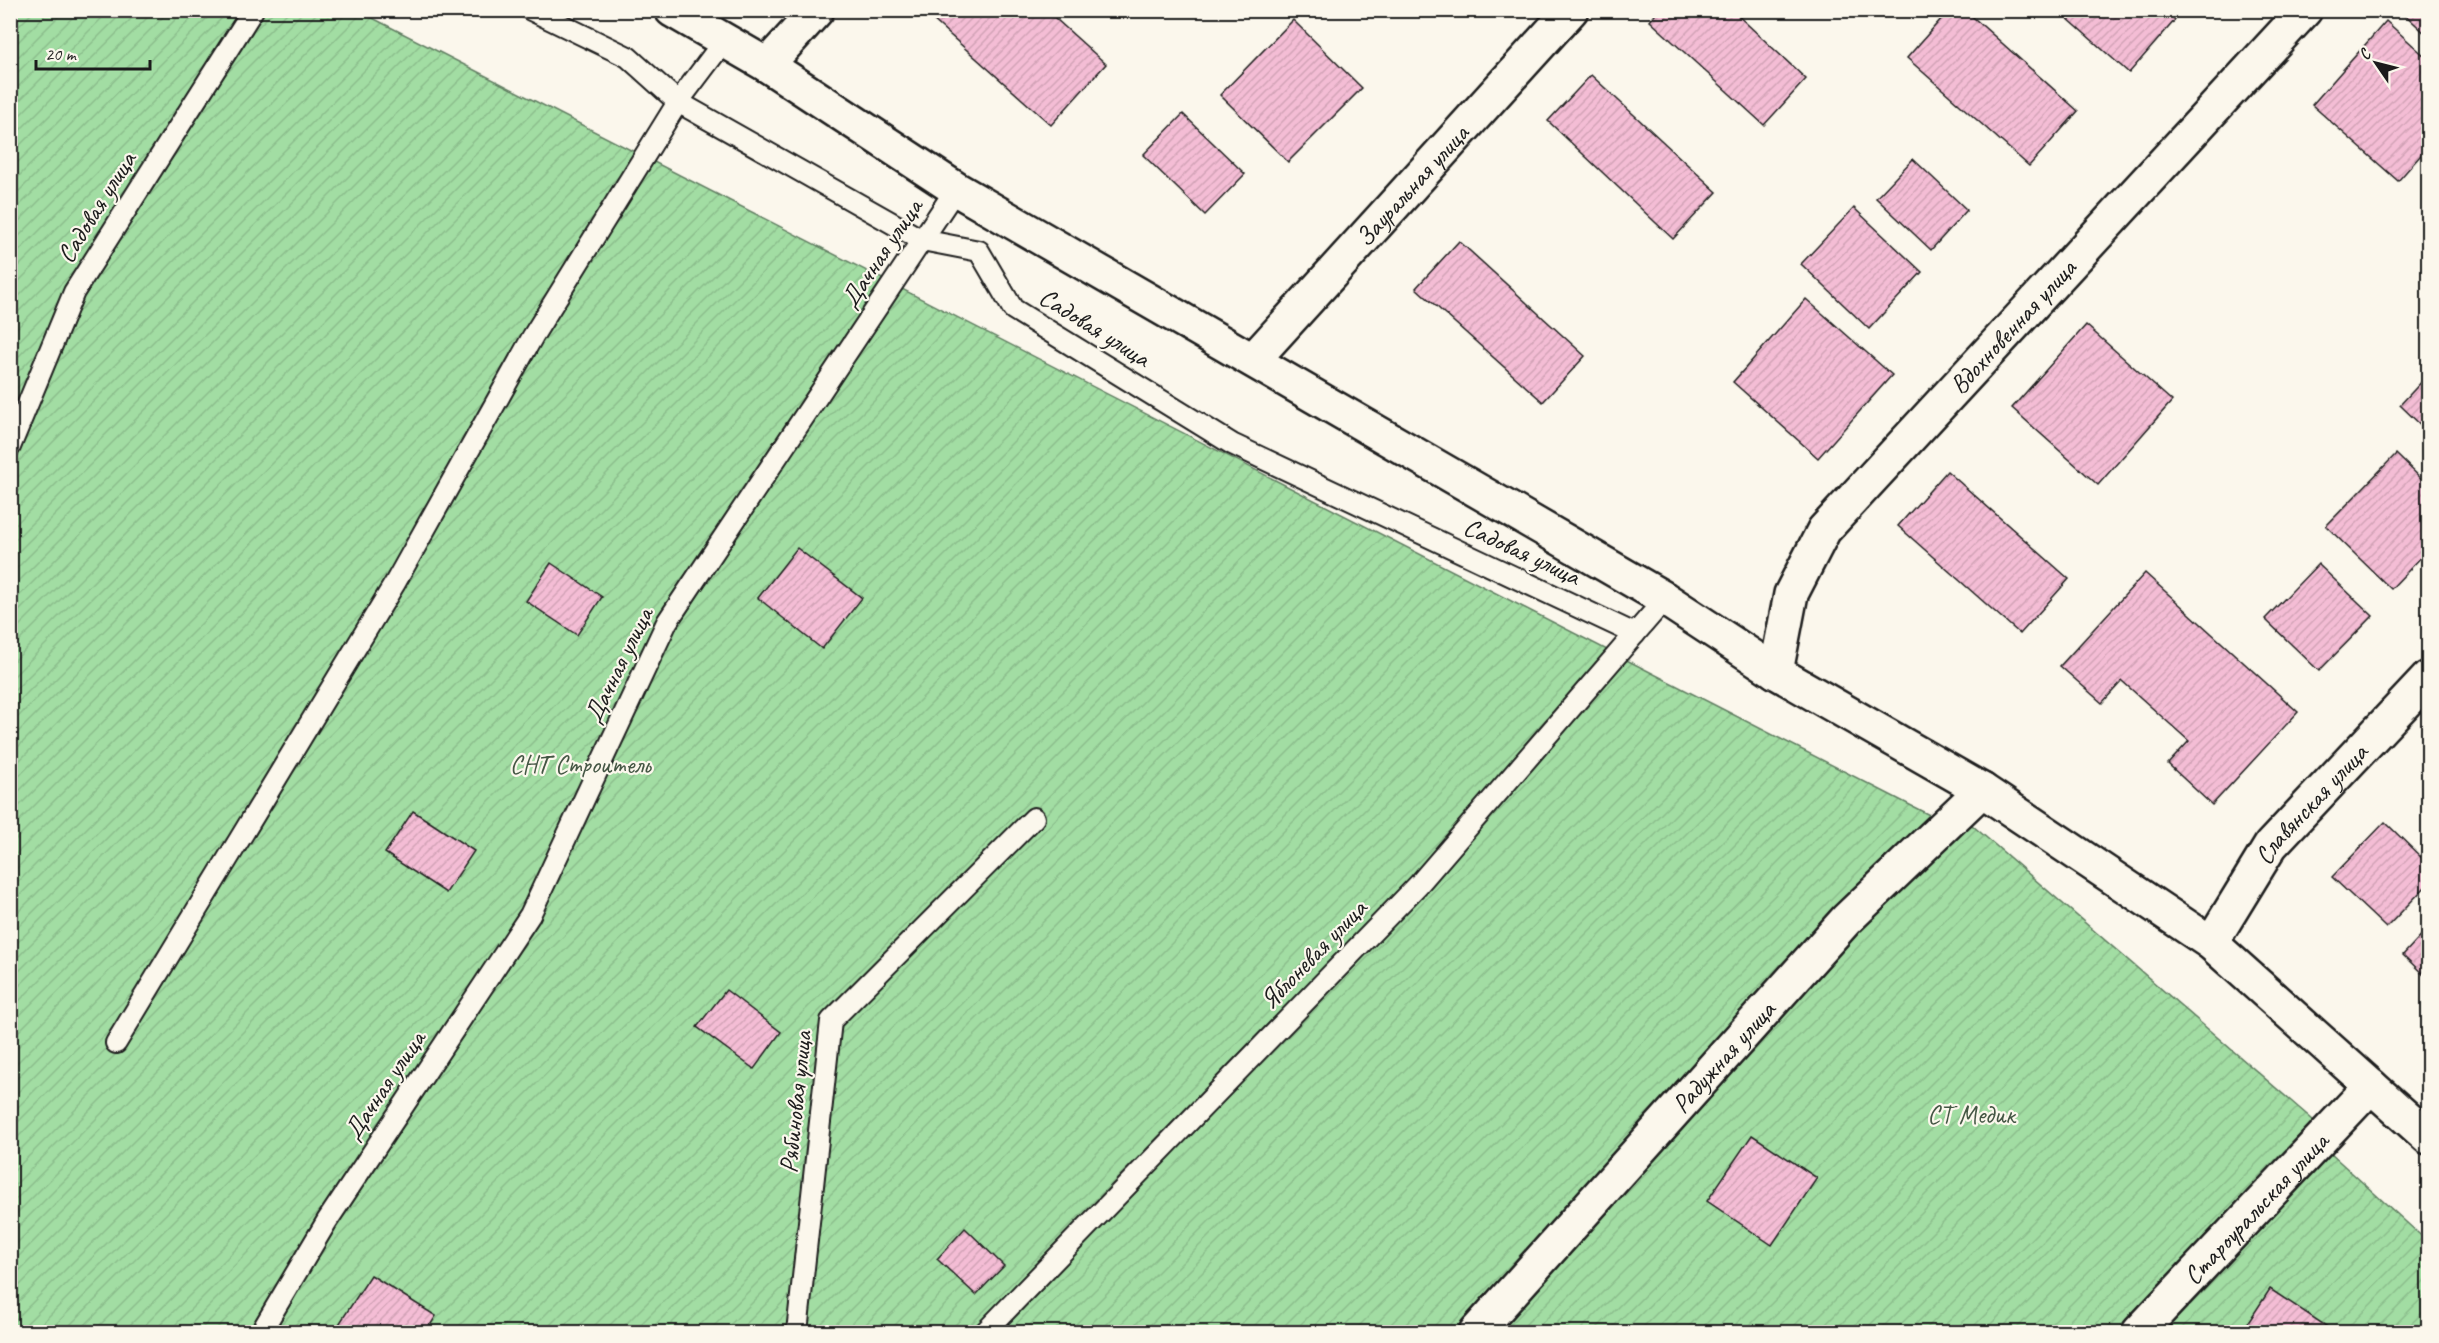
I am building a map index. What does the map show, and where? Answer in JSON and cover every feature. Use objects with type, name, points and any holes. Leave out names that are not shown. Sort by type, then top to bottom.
[{"type":"street","points":[[672,10],[767,65],[956,189],[1665,599],[1776,672],[1983,790],[2211,943],[2428,1137]]},
{"type":"street","points":[[767,65],[817,10]]},
{"type":"street","name":"Зауральная улица","points":[[1252,360],[1571,10]]},
{"type":"street","name":"Вдохновенная улица","points":[[1776,672],[1791,594],[1824,530],[2305,10]]},
{"type":"street","name":"Славянская улица","points":[[2211,943],[2271,845],[2428,678]]},
{"type":"street","name":"Радужная улица","points":[[1476,1332],[1846,920],[1983,790]]},
{"type":"street","name":"Староуральская улица","points":[[2139,1332],[2371,1086]]},
{"type":"lane","name":"Садовая улица","points":[[10,447],[74,292],[253,10]]},
{"type":"lane","name":"Садовая улица","points":[[531,10],[628,57],[678,102],[922,240],[979,251],[1013,309],[1232,444],[1635,634]]},
{"type":"lane","points":[[116,1042],[395,583],[533,336],[678,102],[724,41]]},
{"type":"lane","name":"Дачная улица","points":[[261,1332],[327,1221],[530,915],[667,622],[956,189]]},
{"type":"lane","name":"Яблоневая улица","points":[[985,1332],[1419,884],[1665,599]]},
{"type":"lane","name":"Рябиновая улица","points":[[797,1332],[831,1021],[1034,818]]},
{"type":"green space","name":"СНТ Строитель","points":[[10,11],[359,11],[1947,824],[1958,813],[2328,1133],[2319,1143],[2428,1242],[2428,1332],[11,1332]]},
{"type":"building","points":[[922,10],[1046,10],[1106,64],[1051,125]]},
{"type":"building","points":[[1659,10],[1732,10],[1806,79],[1764,125],[1650,21]]},
{"type":"building","points":[[1949,10],[1965,10],[2078,111],[2029,166],[1907,58]]},
{"type":"building","points":[[2058,10],[2164,10],[2175,20],[2129,73]]},
{"type":"building","points":[[2400,10],[2428,10],[2428,36]]},
{"type":"building","points":[[1293,20],[1362,88],[1288,162],[1220,95]]},
{"type":"building","points":[[2386,21],[2428,59],[2428,147],[2398,181],[2312,105]]},
{"type":"building","points":[[1591,75],[1717,192],[1673,239],[1548,121]]},
{"type":"building","points":[[1183,114],[1245,174],[1205,215],[1143,155]]},
{"type":"building","points":[[1913,159],[1967,210],[1931,250],[1876,198]]},
{"type":"building","points":[[1854,208],[1922,272],[1869,329],[1801,264]]},
{"type":"building","points":[[1459,241],[1585,356],[1543,402],[1416,288]]},
{"type":"building","points":[[1806,299],[1892,375],[1818,458],[1733,382]]},
{"type":"building","points":[[2086,325],[2172,401],[2098,485],[2012,408]]},
{"type":"building","points":[[2428,375],[2428,432],[2400,405]]},
{"type":"building","points":[[2396,454],[2428,485],[2428,550],[2391,589],[2326,526]]},
{"type":"building","points":[[1947,471],[2069,579],[2020,634],[1898,526]]},
{"type":"building","points":[[797,548],[862,598],[822,649],[758,598]]},
{"type":"building","points":[[551,563],[602,597],[577,635],[526,601]]},
{"type":"building","points":[[2318,564],[2373,616],[2319,671],[2265,619]]},
{"type":"building","points":[[2145,573],[2298,712],[2212,805],[2168,764],[2189,741],[2122,681],[2102,703],[2060,666]]},
{"type":"building","points":[[413,811],[474,851],[446,893],[385,853]]},
{"type":"building","points":[[2385,822],[2428,864],[2428,884],[2386,928],[2332,877]]},
{"type":"building","points":[[2428,928],[2428,979],[2403,955]]},
{"type":"building","points":[[726,990],[781,1032],[754,1069],[697,1027]]},
{"type":"building","points":[[1752,1135],[1817,1178],[1772,1245],[1707,1201]]},
{"type":"building","points":[[965,1228],[1004,1266],[976,1295],[937,1259]]},
{"type":"building","points":[[371,1275],[436,1316],[426,1332],[334,1332]]},
{"type":"building","points":[[2270,1289],[2335,1332],[2242,1332]]},
{"type":"park label","name":"СТ Медик","points":[[1971,1114]]}]
